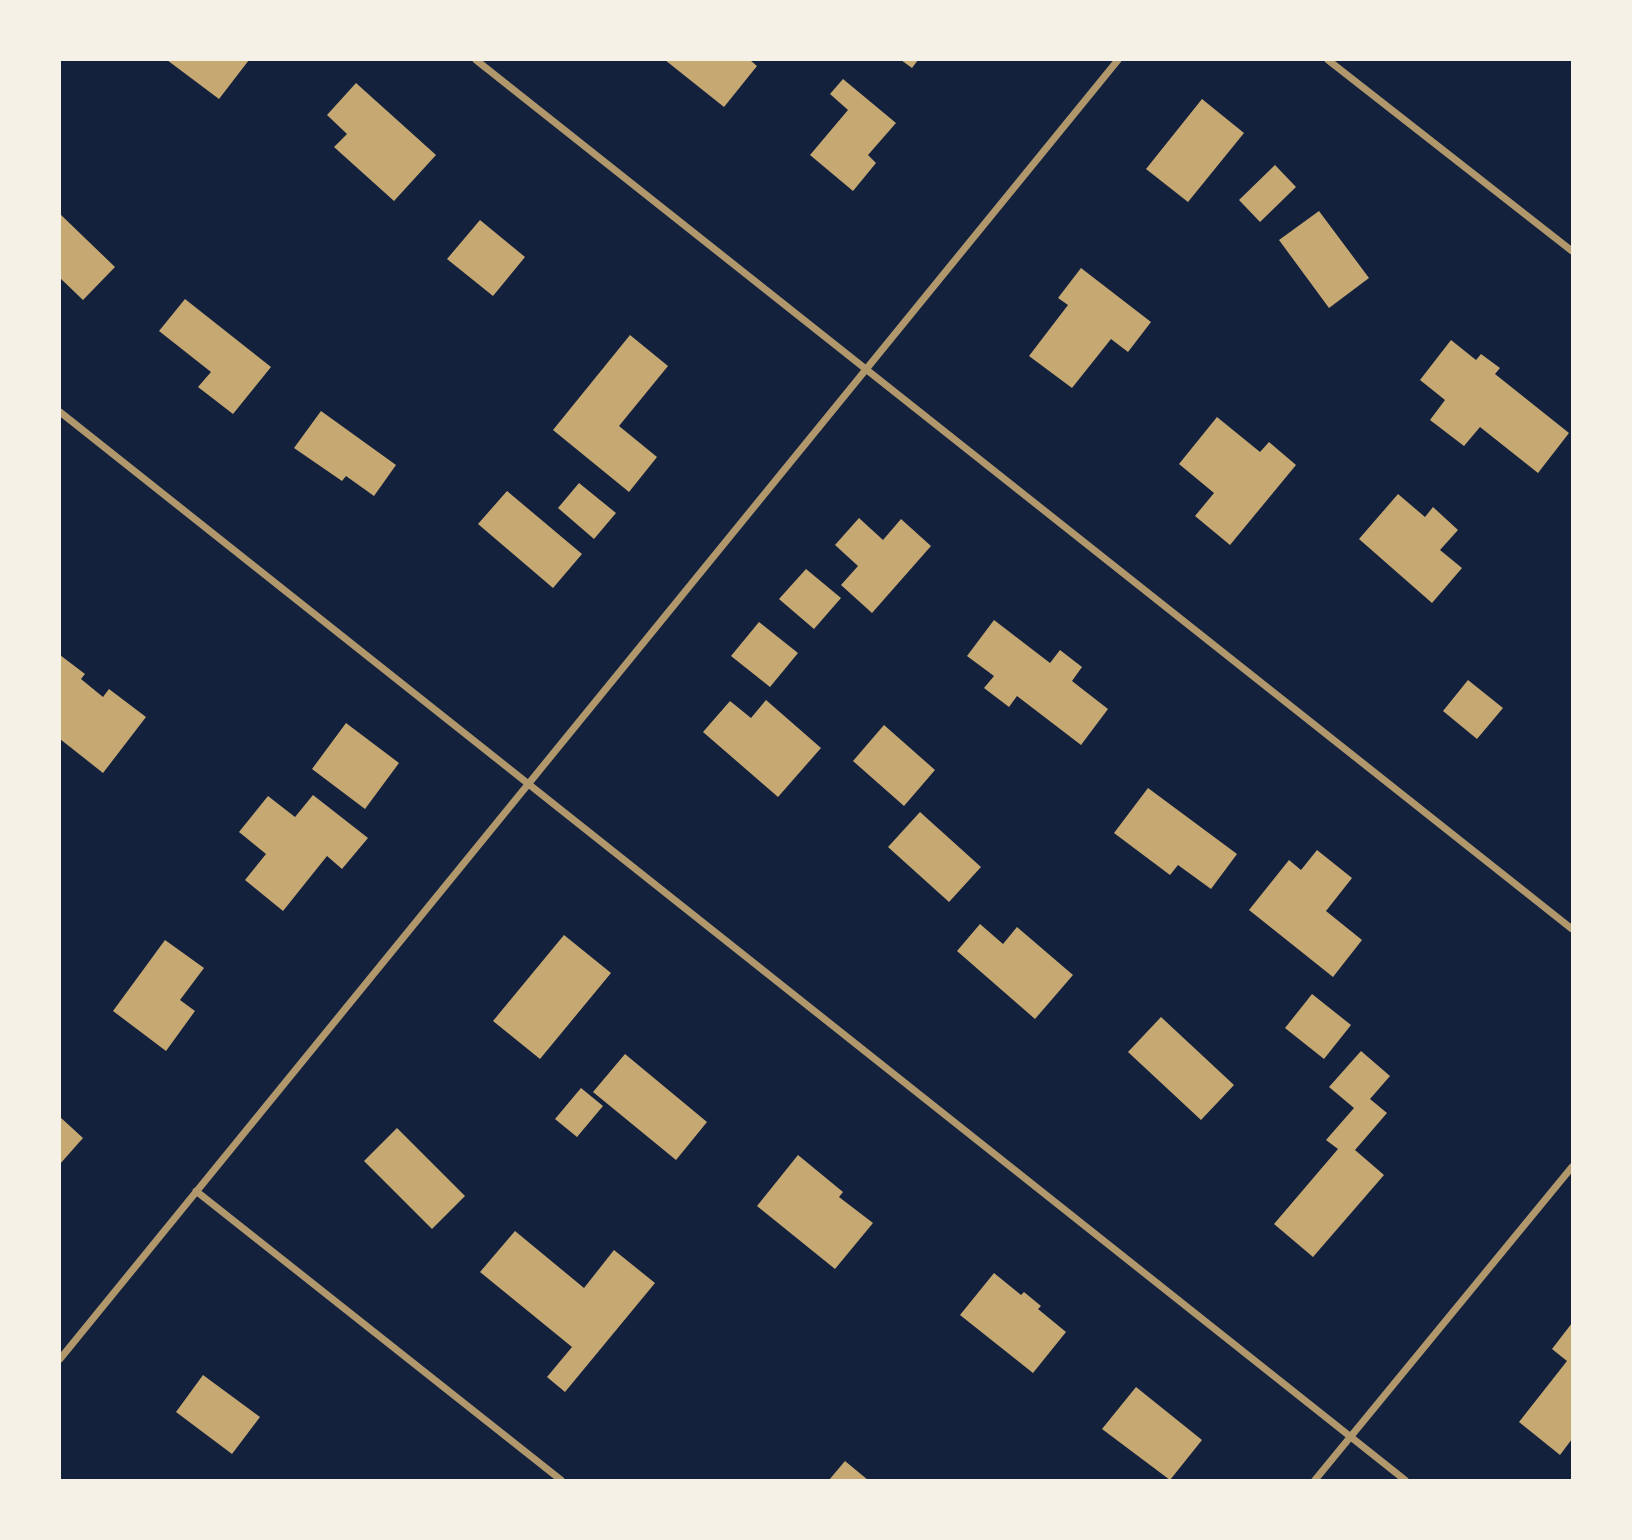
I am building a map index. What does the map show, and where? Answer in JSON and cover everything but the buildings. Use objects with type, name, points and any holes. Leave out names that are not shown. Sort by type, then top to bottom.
[{"type":"street","points":[[476,60],[1573,929]]},
{"type":"street","points":[[60,1359],[1118,60]]},
{"type":"street","points":[[1328,60],[1573,251]]},
{"type":"street","points":[[60,412],[1405,1480]]},
{"type":"street","points":[[1315,1480],[1573,1167]]},
{"type":"street","points":[[196,1191],[561,1480]]}]
